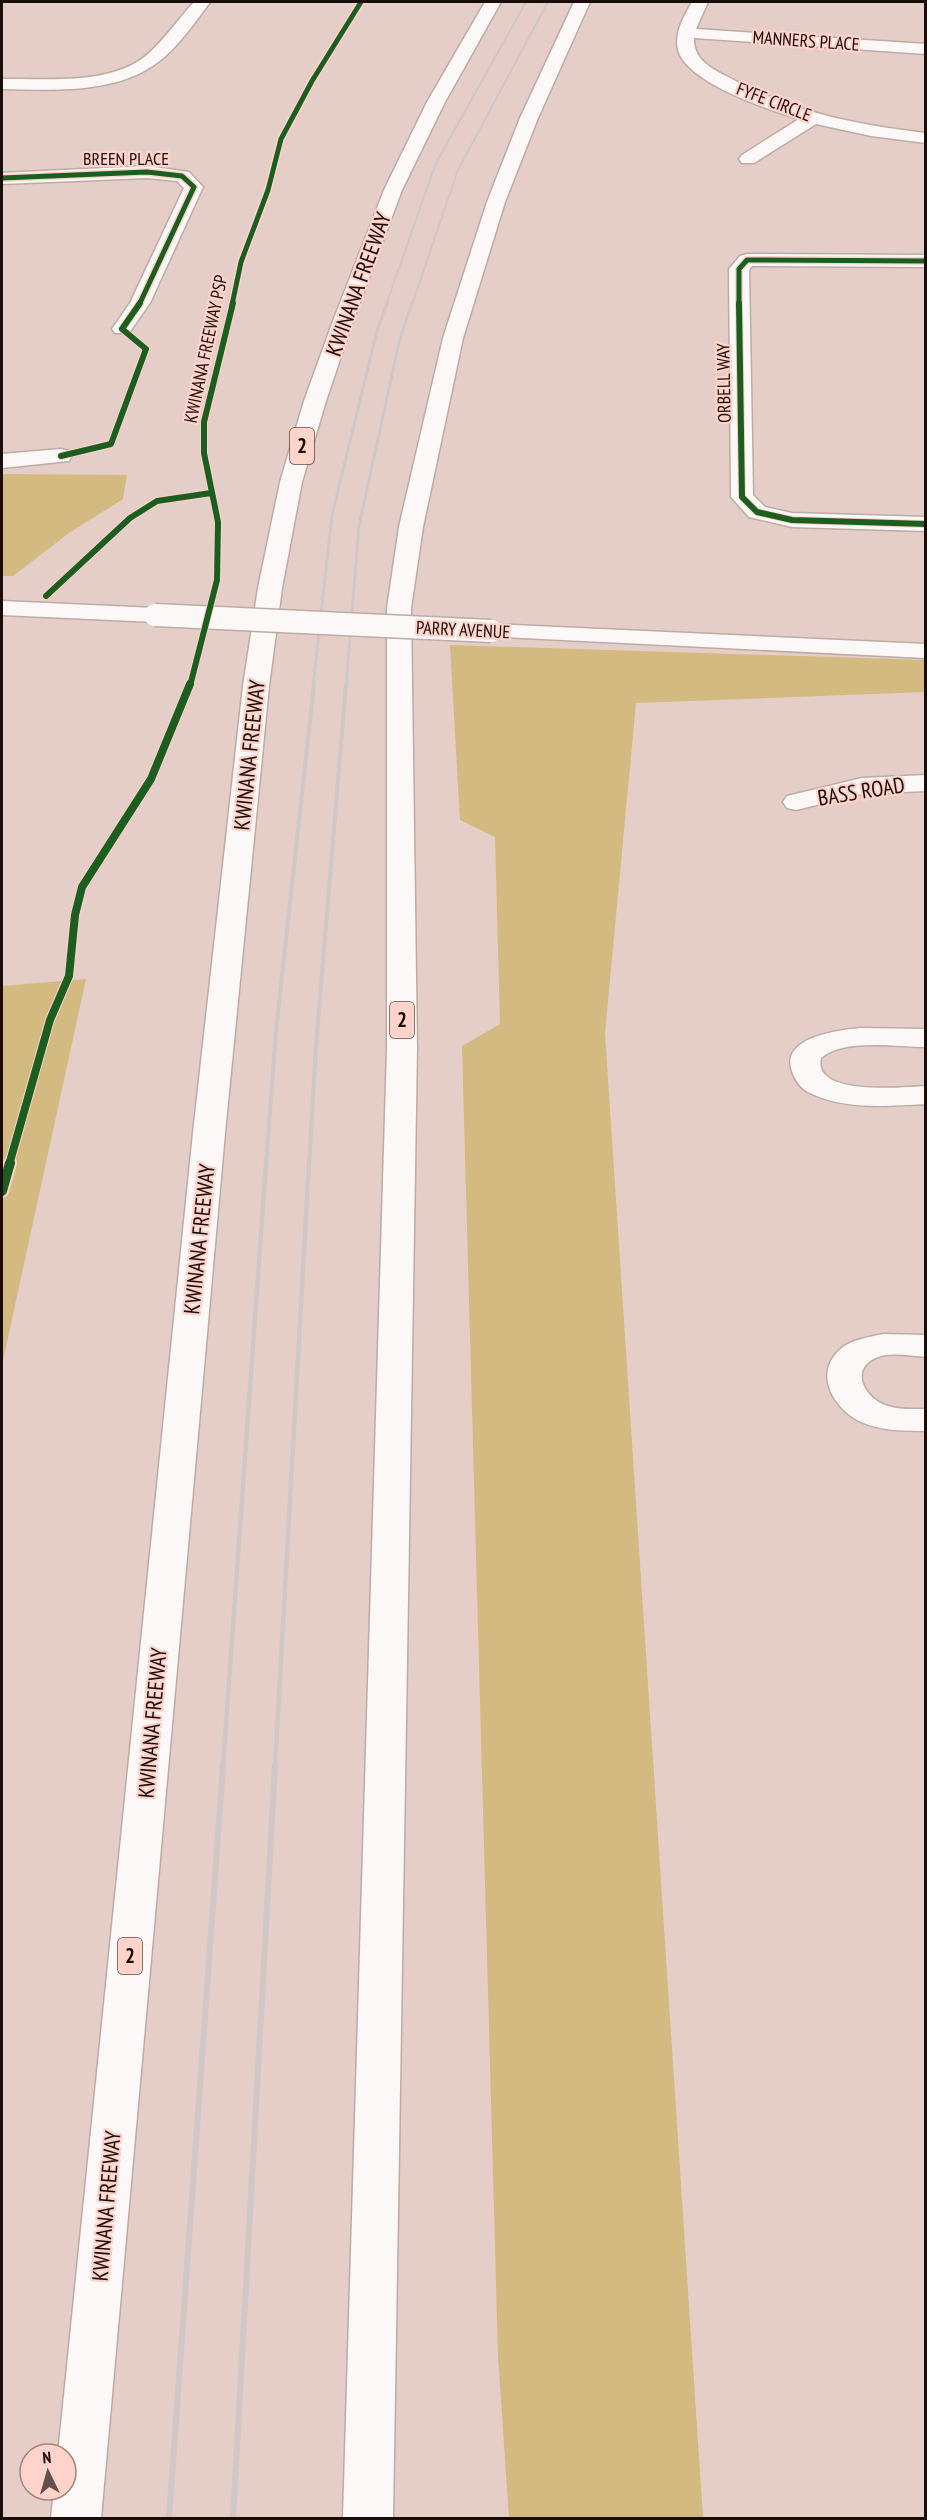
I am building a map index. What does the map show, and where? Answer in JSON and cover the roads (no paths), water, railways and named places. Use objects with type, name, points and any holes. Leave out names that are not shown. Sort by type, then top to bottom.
[{"type":"main road","points":[[2,84],[83,81],[130,72],[154,58],[202,2]]},
{"type":"main road","points":[[475,30],[480,2]]},
{"type":"main road","name":"KWINANA FREEWAY","points":[[76,2518],[217,1052],[256,686],[270,588],[291,482],[315,401],[343,321],[393,190],[475,30],[493,2]]},
{"type":"main road","name":"2","points":[[368,2518],[402,1048],[399,608],[411,527],[453,338],[496,202],[529,118],[582,2]]},
{"type":"main road","points":[[687,33],[690,20],[699,2]]},
{"type":"main road","name":"MANNERS PLACE","points":[[687,33],[926,49]]},
{"type":"main road","name":"FYFE CIRCLE","points":[[687,33],[686,48],[693,63],[759,101],[814,118],[859,128],[926,138]]},
{"type":"main road","points":[[748,159],[814,118]]},
{"type":"main road","name":"BREEN PLACE","points":[[2,178],[147,172],[182,176],[194,187],[140,303],[122,329]]},
{"type":"main road","name":"ORBELL WAY","points":[[926,261],[777,258],[747,260],[740,269],[742,497],[757,512],[792,520],[926,524]]},
{"type":"main road","points":[[2,460],[61,456]]},
{"type":"main road","name":"PARRY AVENUE","points":[[2,608],[926,651]]},
{"type":"main road","name":"BASS ROAD","points":[[796,802],[862,786],[926,783]]},
{"type":"main road","points":[[926,1038],[832,1041],[813,1050],[806,1058],[804,1068],[810,1078],[820,1086],[836,1093],[854,1096],[926,1095]]},
{"type":"main road","points":[[926,1346],[883,1345],[866,1349],[852,1358],[844,1368],[842,1381],[847,1394],[859,1405],[875,1414],[895,1419],[926,1420]]},
{"type":"railway","points":[[386,305],[436,163],[526,2]]},
{"type":"railway","points":[[412,305],[458,170],[548,2]]},
{"type":"railway","points":[[313,686],[332,515],[377,331],[387,303]]},
{"type":"railway","points":[[346,686],[359,526],[400,338],[412,303]]},
{"type":"railway","points":[[266,1165],[276,1031],[314,684]]},
{"type":"railway","points":[[309,1165],[316,1046],[346,684]]},
{"type":"railway","points":[[223,1766],[266,1163]]},
{"type":"railway","points":[[275,1766],[309,1163]]},
{"type":"railway","points":[[169,2518],[223,1765]]},
{"type":"railway","points":[[233,2518],[275,1765]]}]
